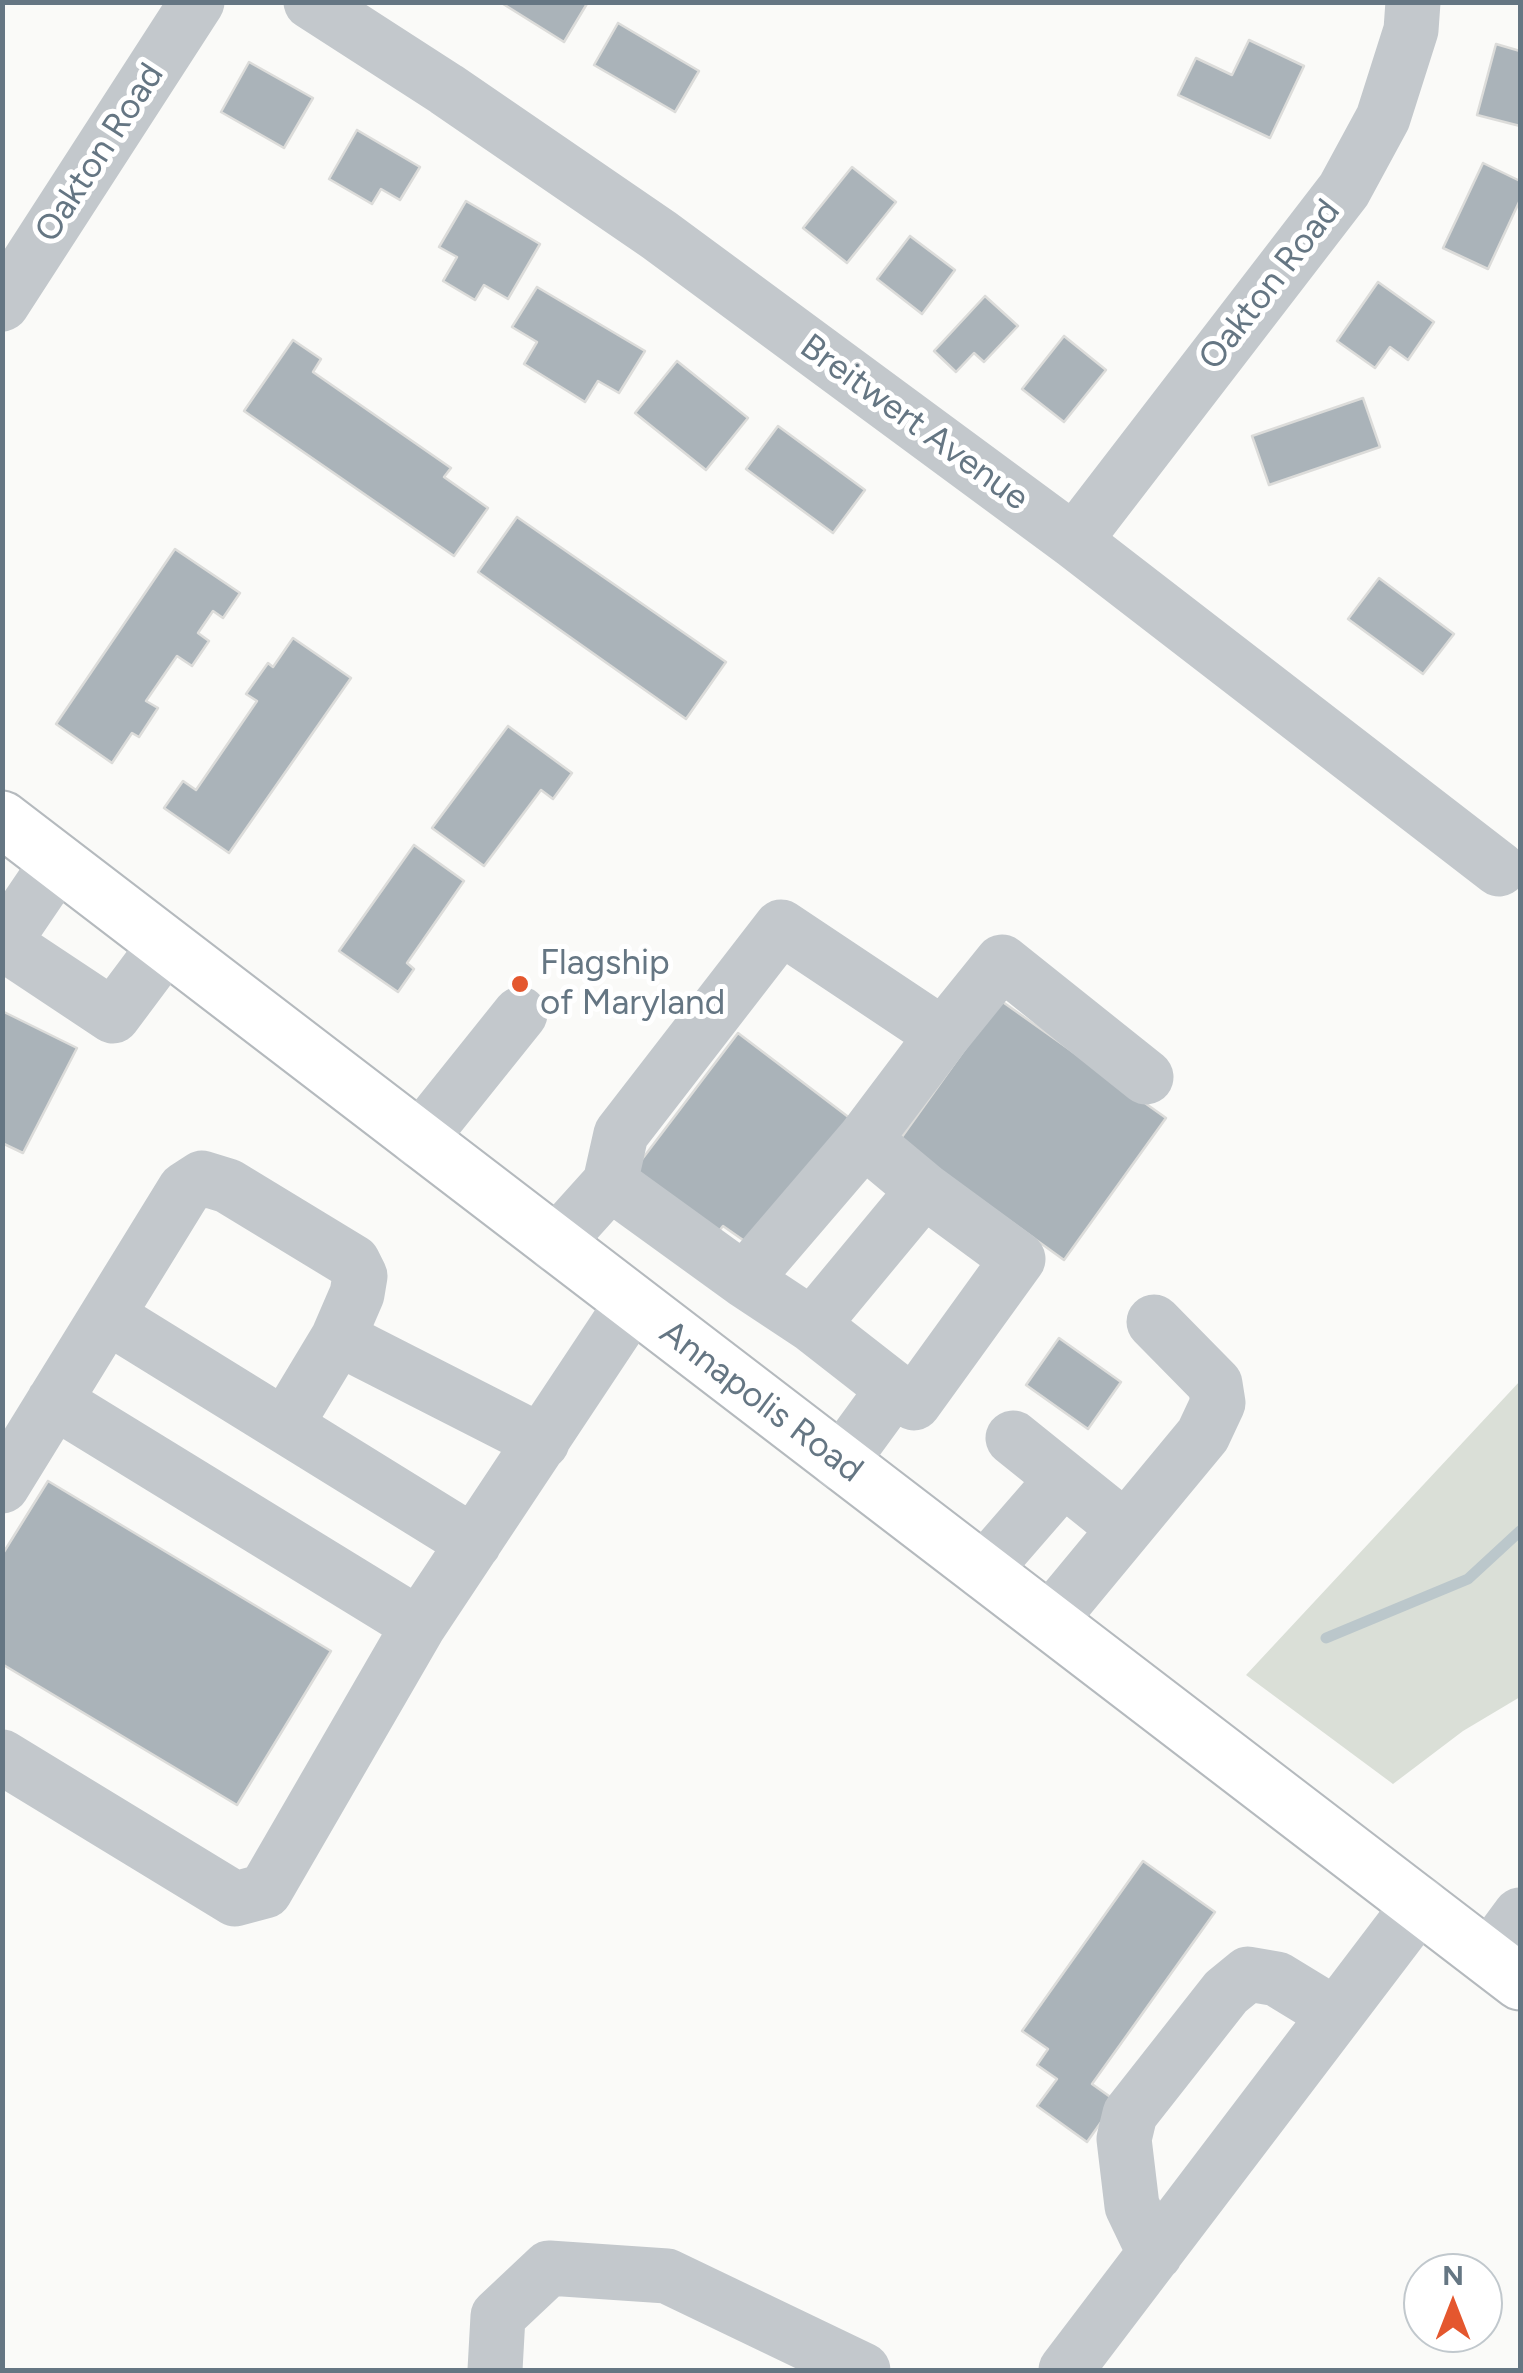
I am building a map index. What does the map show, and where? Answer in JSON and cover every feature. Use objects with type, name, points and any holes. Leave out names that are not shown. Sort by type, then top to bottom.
[{"type":"main road","name":"Annapolis Road","points":[[2,819],[1420,1904],[1510,1951]]},
{"type":"street","name":"Oakton Road","points":[[2,304],[197,2]]},
{"type":"street","name":"Breitwert Avenue","points":[[311,2],[659,235],[1074,541],[1499,869]]},
{"type":"street","name":"Oakton Road","points":[[1074,541],[1344,190],[1382,118],[1410,30],[1412,2]]},
{"type":"street","points":[[58,862],[4,944],[113,1016],[166,945]]},
{"type":"street","points":[[554,1244],[610,1183],[621,1134],[781,928],[943,1036]]},
{"type":"street","points":[[744,1280],[864,1140],[1002,962],[1146,1077]]},
{"type":"street","points":[[419,1140],[520,1014]]},
{"type":"street","points":[[610,1183],[812,1325],[914,1403],[1018,1259],[864,1140]]},
{"type":"street","points":[[2,1486],[185,1189],[202,1178],[228,1186],[353,1262],[360,1276],[358,1294],[338,1338],[285,1426]]},
{"type":"street","points":[[812,1325],[924,1190]]},
{"type":"street","points":[[2,1756],[236,1899],[265,1891],[419,1625],[632,1304]]},
{"type":"street","points":[[107,1316],[474,1542]]},
{"type":"street","points":[[1048,1621],[1203,1435],[1218,1403],[1215,1384],[1154,1322]]},
{"type":"street","points":[[338,1338],[542,1442]]},
{"type":"street","points":[[840,1463],[894,1389]]},
{"type":"street","points":[[54,1402],[419,1625]]},
{"type":"street","points":[[1013,1438],[1125,1528]]},
{"type":"street","points":[[983,1571],[1063,1479]]},
{"type":"street","points":[[1066,2370],[1420,1904]]},
{"type":"street","points":[[1155,2254],[1132,2206],[1124,2139],[1130,2114],[1226,1992],[1248,1974],[1276,1979],[1336,2015]]},
{"type":"street","points":[[495,2370],[498,2316],[549,2268],[667,2276],[863,2370]]},
{"type":"shaded area","points":[[1520,1381],[1520,1697],[1463,1731],[1393,1784],[1246,1675]]},
{"type":"building","points":[[500,2],[588,2],[564,42]]},
{"type":"building","points":[[618,23],[699,71],[675,112],[594,65]]},
{"type":"building","points":[[1249,40],[1304,66],[1270,138],[1178,95],[1196,58],[1232,75]]},
{"type":"building","points":[[1496,44],[1520,51],[1520,126],[1477,115]]},
{"type":"building","points":[[249,62],[313,98],[284,148],[221,112]]},
{"type":"building","points":[[357,130],[420,167],[400,200],[381,189],[372,204],[329,179]]},
{"type":"building","points":[[1483,163],[1520,181],[1520,200],[1488,269],[1443,248]]},
{"type":"building","points":[[852,167],[896,202],[847,263],[803,228]]},
{"type":"building","points":[[466,201],[540,244],[508,299],[484,285],[475,300],[443,281],[457,257],[439,247]]},
{"type":"building","points":[[910,236],[955,270],[922,314],[877,279]]},
{"type":"building","points":[[1378,282],[1434,322],[1408,360],[1390,347],[1375,368],[1337,341]]},
{"type":"building","points":[[537,287],[645,351],[619,393],[598,381],[585,402],[524,364],[537,342],[512,327]]},
{"type":"building","points":[[985,296],[1018,326],[984,362],[974,353],[956,372],[934,351]]},
{"type":"building","points":[[1064,336],[1106,370],[1064,422],[1022,389]]},
{"type":"building","points":[[293,340],[321,359],[313,372],[451,468],[444,477],[488,508],[454,556],[244,411]]},
{"type":"building","points":[[677,361],[748,418],[706,470],[635,413]]},
{"type":"building","points":[[1363,398],[1380,447],[1269,485],[1252,436]]},
{"type":"building","points":[[778,426],[865,490],[833,533],[746,469]]},
{"type":"building","points":[[517,517],[726,662],[686,719],[478,572]]},
{"type":"building","points":[[175,549],[240,593],[223,618],[213,611],[198,633],[209,641],[192,666],[177,656],[146,701],[158,708],[139,737],[132,733],[112,763],[56,724]]},
{"type":"building","points":[[1379,578],[1454,634],[1423,674],[1348,619]]},
{"type":"building","points":[[293,638],[351,678],[229,853],[164,808],[183,781],[196,790],[257,701],[246,694],[268,663],[273,667]]},
{"type":"building","points":[[508,726],[572,773],[553,799],[541,790],[484,866],[432,828]]},
{"type":"building","points":[[414,845],[464,881],[407,963],[414,969],[398,992],[339,951]]},
{"type":"building","points":[[1000,1000],[1166,1118],[1064,1260],[899,1141]]},
{"type":"building","points":[[2,1011],[77,1048],[23,1153],[2,1143]]},
{"type":"building","points":[[738,1033],[851,1119],[753,1247],[723,1226],[710,1242],[627,1179]]},
{"type":"building","points":[[1059,1338],[1121,1382],[1088,1429],[1026,1385]]},
{"type":"building","points":[[48,1481],[331,1651],[237,1805],[2,1664],[2,1555]]},
{"type":"building","points":[[1143,1861],[1215,1912],[1092,2084],[1116,2101],[1087,2142],[1037,2106],[1057,2079],[1037,2065],[1048,2049],[1022,2031]]},
{"type":"waterway","points":[[1326,1638],[1468,1579],[1520,1531]]},
{"type":"place","name":"Flagship of Maryland","points":[[520,984]]}]
